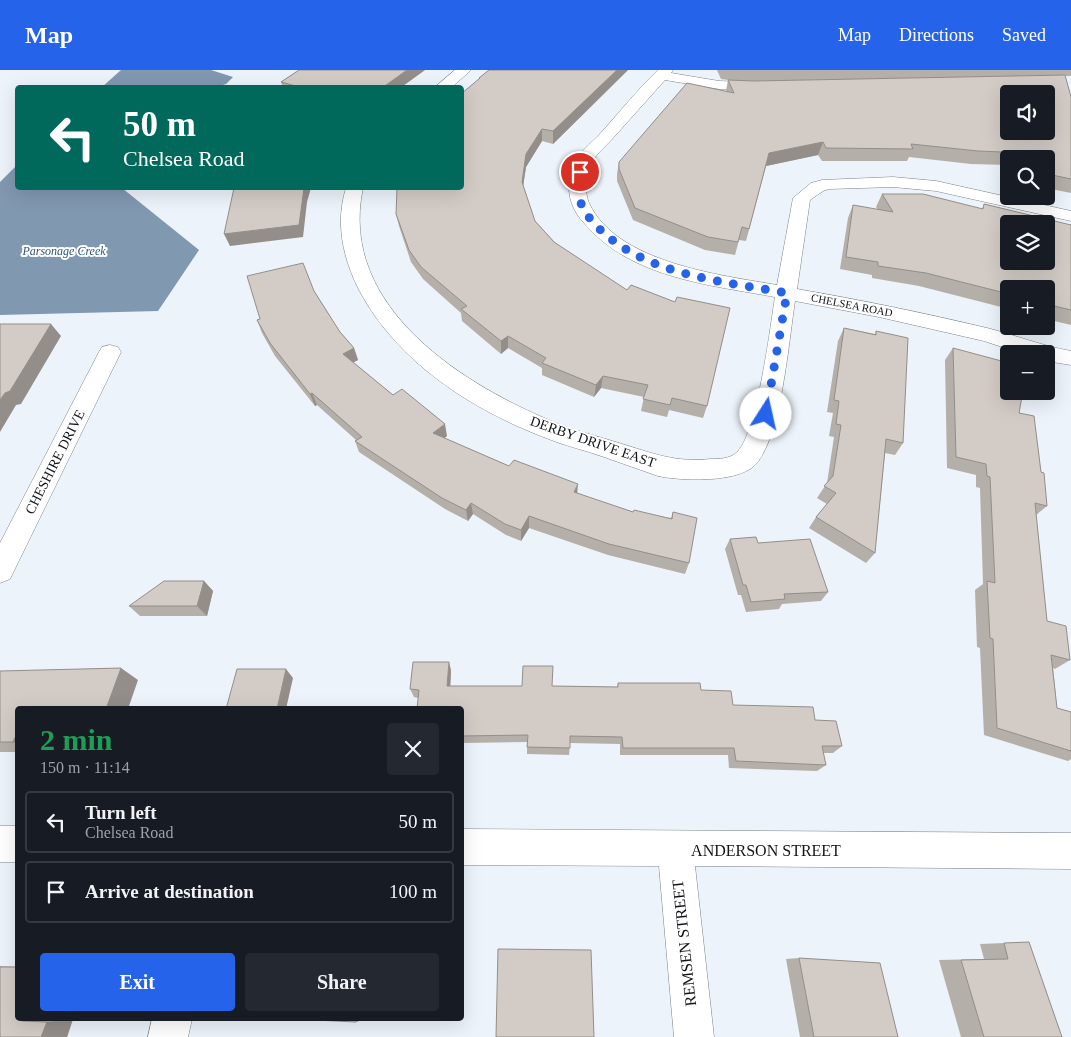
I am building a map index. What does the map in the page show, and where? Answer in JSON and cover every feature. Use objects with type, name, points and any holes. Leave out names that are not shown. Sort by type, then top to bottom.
[{"type":"street","points":[[445,85],[464,70]]},
{"type":"street","points":[[663,73],[719,85],[781,86]]},
{"type":"street","name":"CHELSEA ROAD","points":[[663,73],[583,162],[577,182],[578,197],[586,215],[599,230],[622,247],[653,263],[694,276],[897,314],[988,335],[1048,354],[1071,358]]},
{"type":"street","name":"DERBY DRIVE EAST","points":[[353,190],[349,225],[354,257],[369,292],[394,327],[413,347],[457,381],[512,413],[555,432],[673,469],[723,468],[742,462],[756,445],[766,414],[802,198],[817,187],[828,184],[893,182],[936,186],[1071,216]]},
{"type":"street","name":"CHESHIRE DRIVE","points":[[0,571],[110,352]]},
{"type":"street","points":[[0,844],[15,844]]},
{"type":"street","name":"ANDERSON STREET","points":[[464,847],[1071,851]]},
{"type":"street","name":"REMSEN STREET","points":[[675,849],[694,1037]]},
{"type":"street","points":[[168,1037],[172,1021]]},
{"type":"water","points":[[121,70],[211,70],[233,77],[223,85],[104,85]]},
{"type":"water","name":"Parsonage Creek","points":[[15,167],[15,190],[124,190],[199,250],[158,311],[0,315],[0,182]]},
{"type":"building","points":[[299,70],[407,70],[386,85],[292,85],[281,82]]},
{"type":"building","points":[[489,70],[617,70],[553,131],[542,129],[526,154],[522,182],[535,221],[554,242],[627,290],[631,285],[675,302],[677,297],[730,308],[707,406],[672,398],[670,405],[643,399],[648,385],[603,376],[596,385],[542,363],[546,358],[508,336],[501,341],[461,309],[467,306],[421,267],[409,250],[396,214],[397,190],[464,190],[464,91]]},
{"type":"building","points":[[1065,75],[1071,97],[1071,179],[1055,176],[1055,150],[978,151],[911,144],[913,149],[826,148],[823,142],[769,153],[749,229],[742,227],[738,242],[708,237],[635,208],[619,169],[619,162],[687,83],[734,93],[728,80]]},
{"type":"building","points":[[234,190],[304,190],[299,225],[224,234]]},
{"type":"building","points":[[882,194],[923,194],[983,209],[984,204],[1030,215],[1000,215],[1000,270],[1055,270],[1055,221],[1071,225],[1071,310],[1055,306],[1055,280],[1000,280],[1000,292],[926,273],[878,266],[878,262],[846,257],[853,205],[893,212]]},
{"type":"building","points":[[303,263],[314,291],[340,332],[354,348],[343,354],[393,395],[402,389],[445,424],[433,433],[509,466],[514,460],[578,484],[574,492],[633,512],[634,510],[672,519],[673,512],[697,518],[689,563],[609,544],[529,516],[521,530],[505,524],[471,503],[466,510],[442,498],[355,441],[362,437],[312,393],[310,394],[270,343],[257,320],[260,319],[247,276]]},
{"type":"building","points":[[0,324],[51,324],[10,391],[5,393],[0,400]]},
{"type":"building","points":[[844,328],[876,335],[876,331],[908,338],[903,443],[886,439],[875,553],[816,517],[836,493],[824,486],[833,476],[841,425],[836,424],[839,401],[834,400]]},
{"type":"building","points":[[953,348],[1000,361],[1000,400],[1021,400],[1019,413],[1034,416],[1041,472],[1044,473],[1047,506],[1035,503],[1047,621],[1066,626],[1070,660],[1051,655],[1057,708],[1071,712],[1071,751],[997,728],[993,639],[990,638],[987,581],[995,583],[990,477],[987,476],[986,464],[956,457]]},
{"type":"building","points":[[756,537],[758,543],[810,539],[828,592],[784,594],[785,599],[751,602],[746,585],[743,585],[730,539]]},
{"type":"building","points":[[164,581],[204,581],[197,606],[129,606]]},
{"type":"building","points":[[413,662],[449,662],[447,686],[522,686],[523,666],[553,666],[552,686],[618,687],[618,683],[700,683],[701,690],[731,691],[733,705],[813,707],[815,720],[836,721],[842,746],[822,746],[826,765],[736,761],[734,748],[623,748],[622,737],[570,736],[570,748],[527,747],[528,735],[464,736],[464,706],[417,706],[419,690],[410,689]]},
{"type":"building","points":[[121,668],[107,706],[15,706],[15,738],[13,742],[0,742],[0,671]]},
{"type":"building","points":[[237,669],[286,669],[278,706],[227,706]]},
{"type":"building","points":[[1029,942],[1062,1037],[984,1037],[961,960],[1008,959],[1004,943]]},
{"type":"building","points":[[498,949],[591,950],[594,1037],[496,1037]]},
{"type":"building","points":[[799,958],[880,963],[898,1037],[814,1037]]},
{"type":"building","points":[[0,967],[15,967],[15,1021],[47,1022],[41,1037],[0,1037]]},
{"type":"route","points":[[580,172],[577,182],[578,197],[586,215],[599,230],[622,247],[653,263],[694,276],[787,293],[766,414]]}]
